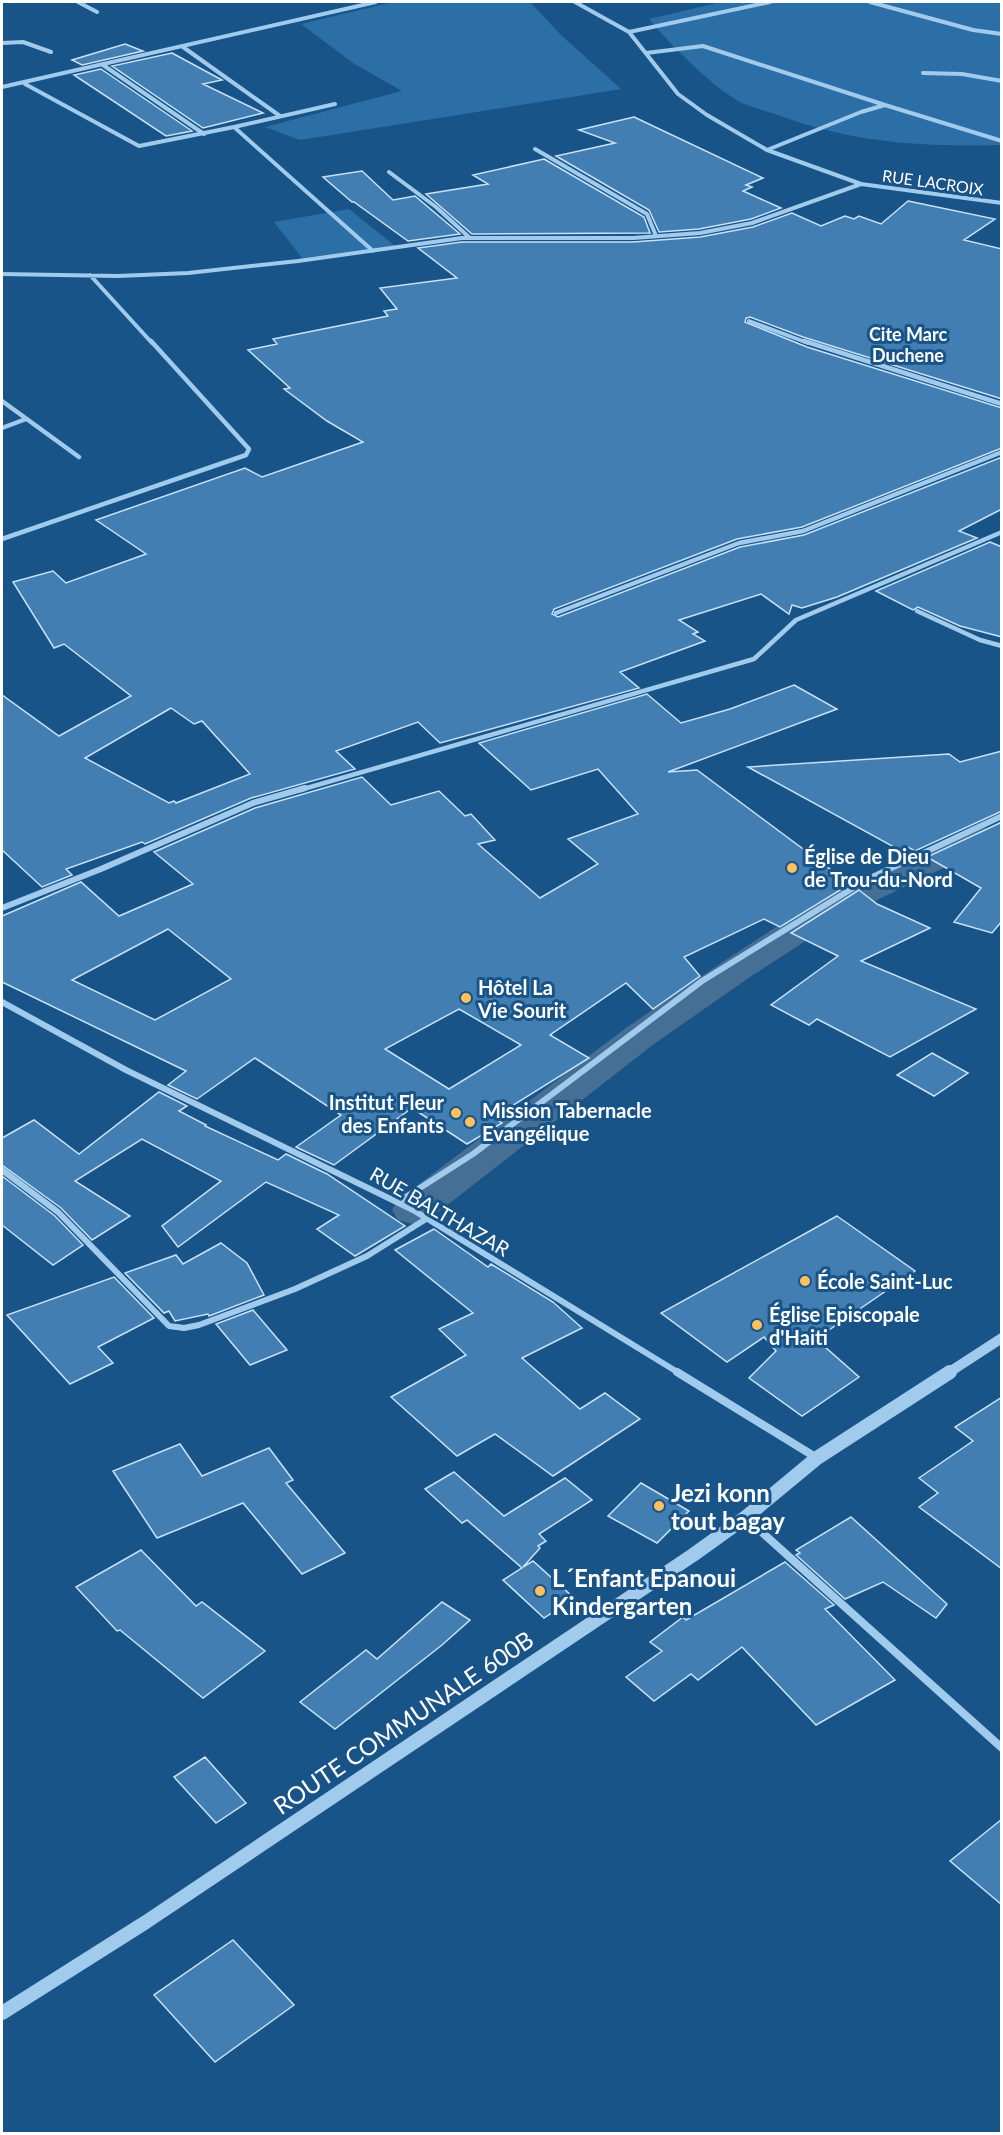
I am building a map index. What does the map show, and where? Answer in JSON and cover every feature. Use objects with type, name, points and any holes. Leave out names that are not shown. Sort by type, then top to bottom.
[{"type":"street","points":[[78,2],[97,12]]},
{"type":"street","points":[[2,87],[376,2]]},
{"type":"street","points":[[575,2],[629,32],[770,2]]},
{"type":"street","points":[[870,2],[973,30],[1002,34]]},
{"type":"street","name":"RUE LACROIX","points":[[629,32],[678,94],[707,115],[767,150],[861,184],[1002,203]]},
{"type":"street","points":[[2,43],[20,41],[51,52]]},
{"type":"street","points":[[646,53],[703,46],[1002,141]]},
{"type":"street","points":[[183,47],[280,116]]},
{"type":"street","points":[[103,65],[204,134]]},
{"type":"street","points":[[924,73],[962,74],[1002,81]]},
{"type":"street","points":[[24,83],[139,146],[204,134],[335,104]]},
{"type":"street","points":[[767,150],[861,112],[885,105]]},
{"type":"street","points":[[234,127],[373,251]]},
{"type":"street","points":[[535,149],[647,214],[656,236]]},
{"type":"street","points":[[388,172],[436,207],[470,238]]},
{"type":"street","points":[[2,274],[188,273],[470,238],[656,236],[700,232],[752,224],[861,184]]},
{"type":"street","points":[[3,537],[230,462],[246,455],[249,449],[90,275]]},
{"type":"street","points":[[749,321],[822,348],[1002,404]]},
{"type":"street","points":[[2,401],[79,457]]},
{"type":"street","points":[[2,428],[26,419]]},
{"type":"street","points":[[556,613],[739,543],[803,531],[1002,452]]},
{"type":"street","points":[[2,908],[101,869],[253,803],[754,659],[768,650],[783,629],[796,620],[1002,532]]},
{"type":"street","points":[[917,611],[980,640],[1002,646]]},
{"type":"street","points":[[398,1202],[473,1154],[702,981],[866,880],[1002,816]]},
{"type":"street","name":"RUE BALTHAZAR","points":[[2,1002],[126,1070],[398,1202],[817,1458]]},
{"type":"street","points":[[2,1170],[58,1212],[169,1326],[184,1329],[295,1289],[367,1256],[426,1219]]},
{"type":"street","name":"ROUTE COMMUNALE 600B","points":[[2,2013],[146,1922],[693,1556],[746,1517],[817,1458],[1002,1338]]},
{"type":"street","points":[[746,1517],[1002,1749]]},
{"type":"shaded area","points":[[393,2],[530,2],[561,35],[621,89],[300,140],[265,127],[402,91],[353,63],[301,24]]},
{"type":"shaded area","points":[[721,2],[1001,2],[1001,145],[916,144],[861,137],[833,132],[740,102],[701,72],[649,19]]},
{"type":"shaded area","points":[[349,209],[395,246],[302,258],[274,222]]},
{"type":"building","points":[[125,44],[143,51],[82,65],[72,60]]},
{"type":"building","points":[[172,53],[222,80],[203,84],[263,113],[203,128],[112,66]]},
{"type":"building","points":[[101,69],[192,131],[166,136],[74,75]]},
{"type":"building","points":[[634,117],[763,178],[746,185],[752,187],[743,191],[781,208],[751,219],[699,229],[659,232],[649,210],[556,156],[615,143],[579,130]]},
{"type":"building","points":[[544,159],[644,217],[650,233],[472,234],[426,194],[488,184],[473,175]]},
{"type":"building","points":[[362,171],[393,200],[415,196],[460,234],[408,241],[352,202],[323,177]]},
{"type":"building","points":[[908,201],[995,219],[964,240],[1002,249],[1002,399],[803,337],[750,317],[746,318],[745,322],[807,347],[1002,408],[1002,448],[802,527],[737,539],[554,609],[552,614],[558,617],[740,547],[804,535],[1002,457],[1002,509],[959,531],[977,538],[837,597],[802,608],[792,605],[789,614],[761,594],[679,620],[698,632],[693,634],[705,641],[620,672],[639,688],[440,743],[418,722],[336,751],[355,769],[251,798],[145,844],[142,842],[66,869],[72,875],[42,887],[2,850],[2,695],[59,736],[131,696],[64,644],[54,648],[13,582],[53,571],[66,583],[146,554],[96,520],[245,468],[262,477],[363,442],[327,421],[284,389],[290,388],[248,350],[277,344],[273,339],[388,316],[384,311],[397,309],[380,288],[457,278],[418,248],[462,242],[633,242],[700,237],[753,227],[792,213],[821,226],[845,216],[854,219],[859,216],[881,224]],"holes":[[[171,708],[194,724],[202,721],[250,774],[176,803],[174,801],[169,803],[85,758]]]},
{"type":"building","points":[[990,542],[1002,547],[1002,637],[960,626],[918,607],[913,610],[876,591]]},
{"type":"building","points":[[794,685],[837,709],[668,772],[697,770],[850,884],[780,927],[764,919],[684,957],[700,976],[653,1009],[626,983],[550,1035],[589,1058],[494,1117],[502,1123],[467,1144],[412,1108],[334,1165],[296,1147],[341,1115],[255,1058],[197,1099],[168,1085],[186,1071],[2,982],[2,916],[81,882],[119,916],[193,884],[154,852],[255,808],[362,777],[391,805],[439,791],[465,816],[471,814],[495,840],[478,844],[540,898],[598,864],[568,839],[638,814],[598,769],[531,790],[479,743],[647,694],[681,723],[730,709]],"holes":[[[168,929],[231,979],[155,1020],[72,980]],[[459,1009],[521,1045],[449,1089],[385,1049]]]},
{"type":"building","points":[[1002,751],[1002,811],[915,851],[908,847],[901,851],[748,767],[949,754],[960,762]]},
{"type":"building","points":[[1002,822],[1002,921],[992,933],[954,922],[981,888],[927,857]]},
{"type":"building","points":[[859,890],[877,904],[930,928],[861,961],[976,1009],[890,1057],[817,1019],[809,1025],[771,1005],[838,956],[791,933]]},
{"type":"building","points":[[932,1053],[968,1073],[934,1096],[897,1075]]},
{"type":"building","points":[[159,1092],[187,1106],[179,1111],[205,1126],[278,1160],[286,1154],[327,1174],[405,1226],[355,1256],[317,1229],[339,1215],[266,1182],[178,1247],[162,1226],[221,1181],[142,1139],[75,1181],[130,1216],[92,1240],[61,1208],[2,1165],[2,1138],[34,1120],[79,1154]]},
{"type":"building","points":[[2,1176],[55,1216],[83,1245],[53,1265],[2,1225]]},
{"type":"building","points":[[837,1216],[915,1271],[816,1339],[859,1377],[802,1416],[749,1378],[776,1351],[764,1337],[727,1362],[661,1313]]},
{"type":"building","points":[[434,1229],[488,1267],[491,1264],[553,1302],[582,1328],[522,1358],[580,1409],[605,1393],[640,1419],[553,1476],[495,1434],[457,1456],[391,1397],[466,1355],[439,1329],[473,1313],[395,1250]]},
{"type":"building","points":[[221,1243],[247,1263],[264,1295],[209,1316],[208,1314],[175,1321],[169,1311],[164,1313],[125,1273],[176,1255],[183,1264]]},
{"type":"building","points":[[114,1277],[154,1318],[98,1347],[113,1363],[70,1384],[7,1315]]},
{"type":"building","points":[[253,1310],[287,1350],[250,1365],[216,1324]]},
{"type":"building","points":[[1002,1397],[1002,1569],[919,1507],[938,1493],[919,1478],[973,1441],[955,1427]]},
{"type":"building","points":[[180,1444],[202,1476],[269,1448],[293,1480],[286,1483],[345,1553],[302,1574],[243,1503],[157,1538],[113,1471]]},
{"type":"building","points":[[454,1472],[504,1516],[565,1478],[592,1500],[539,1534],[546,1541],[538,1546],[540,1548],[523,1567],[533,1561],[574,1598],[544,1618],[503,1580],[522,1568],[467,1520],[462,1523],[425,1489]]},
{"type":"building","points":[[641,1483],[689,1511],[657,1543],[608,1516]]},
{"type":"building","points":[[851,1517],[947,1604],[936,1618],[883,1582],[845,1599],[796,1555],[800,1553],[796,1550]]},
{"type":"building","points":[[141,1550],[196,1606],[202,1602],[265,1651],[203,1698],[120,1630],[117,1631],[76,1587]]},
{"type":"building","points":[[785,1562],[834,1605],[825,1609],[895,1680],[816,1725],[742,1647],[698,1680],[691,1674],[654,1701],[626,1677],[662,1651],[650,1642],[683,1617],[686,1620]]},
{"type":"building","points":[[442,1602],[470,1620],[442,1645],[335,1729],[300,1702],[366,1650],[377,1659]]},
{"type":"building","points":[[205,1757],[246,1803],[216,1823],[174,1777]]},
{"type":"building","points":[[1002,1819],[1002,1905],[950,1861]]},
{"type":"building","points":[[233,1940],[294,2005],[215,2062],[154,1995]]},
{"type":"waterway","points":[[413,1210],[640,1036],[737,969],[831,908],[981,837]]},
{"type":"place","name":"Église de Dieu de Trou-du-Nord","points":[[792,868]]},
{"type":"place","name":"Hôtel La Vie Sourit","points":[[466,998]]},
{"type":"place","name":"Institut Fleur des Enfants","points":[[456,1113]]},
{"type":"place","name":"Mission Tabernacle Evangélique","points":[[470,1122]]},
{"type":"place","name":"École Saint-Luc","points":[[805,1281]]},
{"type":"place","name":"Église Episcopale d'Haiti","points":[[757,1325]]},
{"type":"place","name":"Jezi konn tout bagay","points":[[659,1506]]},
{"type":"place","name":"L´Enfant Epanoui Kindergarten","points":[[540,1591]]},
{"type":"district","name":"Cite Marc Duchene","points":[[908,344]]}]
